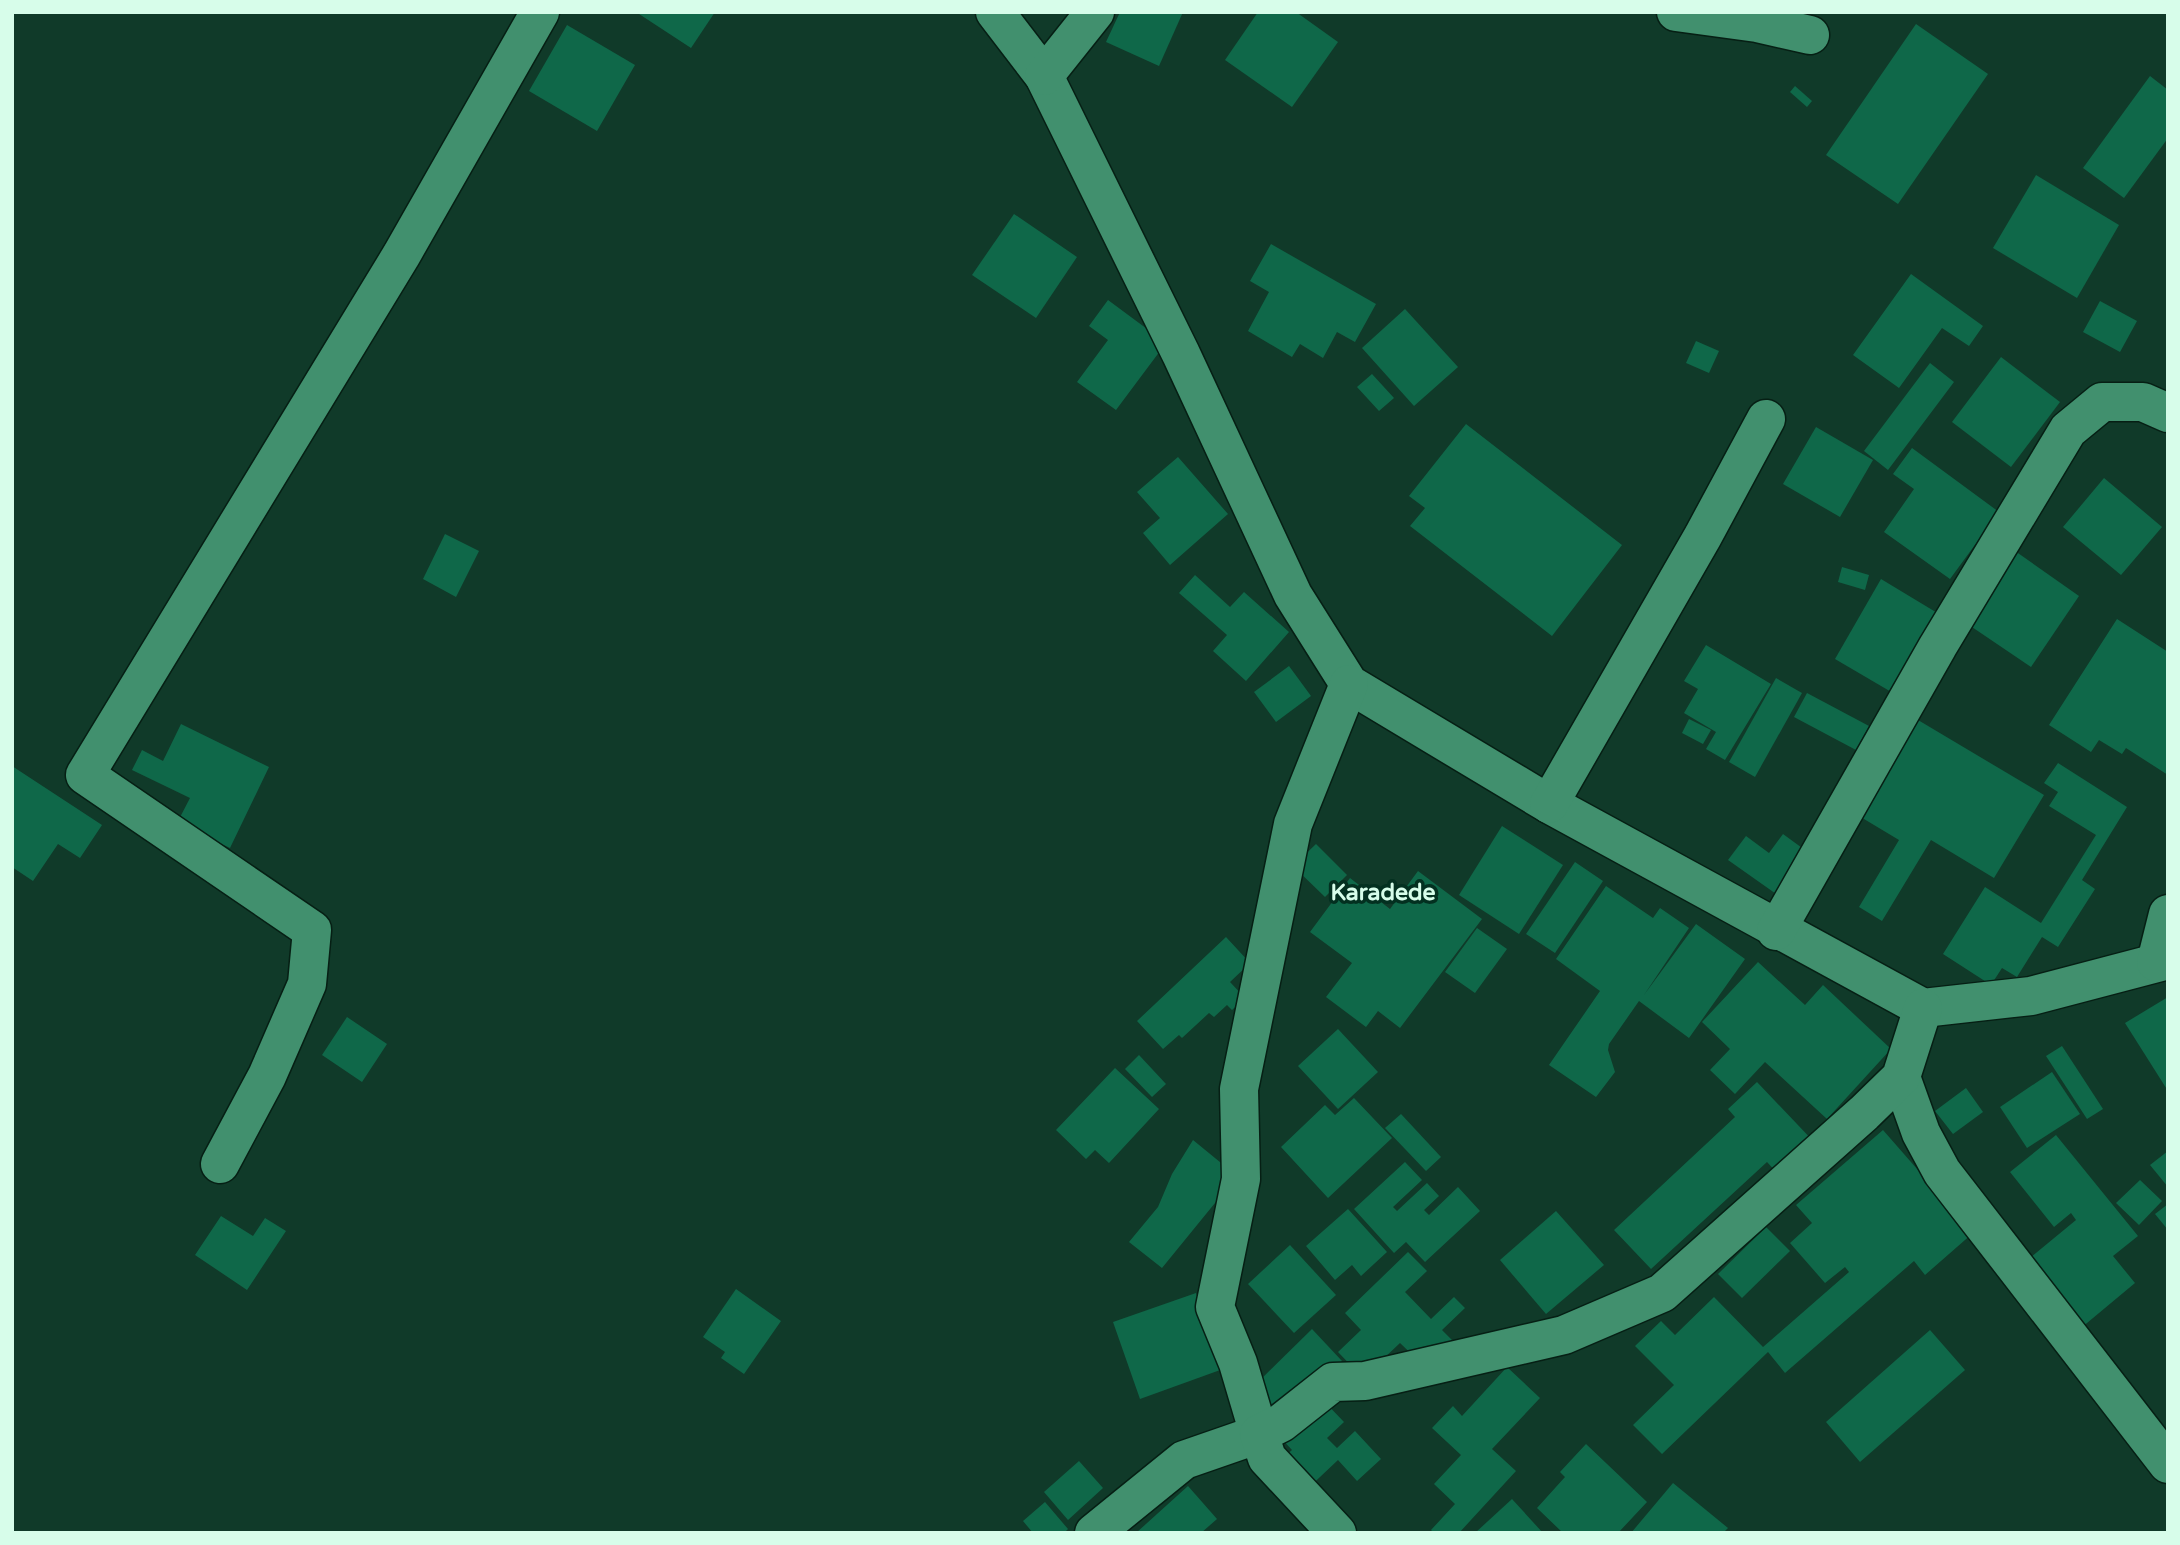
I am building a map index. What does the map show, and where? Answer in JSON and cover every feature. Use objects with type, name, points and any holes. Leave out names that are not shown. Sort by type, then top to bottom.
[{"type":"street","points":[[220,1164],[267,1076],[307,984],[312,930],[85,775],[402,254],[540,12]]},
{"type":"street","points":[[995,12],[1044,76],[1181,354],[1293,596],[1349,684],[1549,804],[1776,931],[1923,1008],[2031,996],[2162,961],[2168,914]]},
{"type":"street","points":[[1044,76],[1095,12]]},
{"type":"street","points":[[1676,12],[1757,23],[1810,35]]},
{"type":"street","points":[[1776,931],[1938,646],[2068,430],[2102,402],[2143,402],[2168,413]]},
{"type":"street","points":[[1549,804],[1703,536],[1766,419]]},
{"type":"street","points":[[1337,1533],[1267,1458],[1238,1363],[1215,1307],[1241,1179],[1238,1088],[1293,824],[1349,684]]},
{"type":"street","points":[[1094,1533],[1184,1460],[1259,1434],[1281,1423],[1333,1382],[1365,1381],[1564,1335],[1662,1293],[1901,1077],[1923,1008]]},
{"type":"street","points":[[1901,1077],[1922,1133],[1942,1172],[2168,1464]]},
{"type":"building","points":[[636,12],[715,12],[691,48]]},
{"type":"building","points":[[1120,12],[1183,12],[1159,66],[1106,42]]},
{"type":"building","points":[[1258,12],[1296,12],[1338,42],[1292,107],[1225,60]]},
{"type":"building","points":[[1916,24],[1988,74],[1898,204],[1826,155]]},
{"type":"building","points":[[567,25],[635,65],[597,131],[529,91]]},
{"type":"building","points":[[2150,76],[2168,90],[2168,138],[2124,198],[2083,168]]},
{"type":"building","points":[[1795,86],[1812,101],[1807,107],[1790,92]]},
{"type":"building","points":[[2036,175],[2119,225],[2077,298],[1993,248]]},
{"type":"building","points":[[1014,214],[1077,257],[1036,318],[972,275]]},
{"type":"building","points":[[1271,244],[1376,304],[1355,342],[1337,332],[1323,358],[1300,344],[1292,357],[1248,331],[1269,292],[1250,281]]},
{"type":"building","points":[[1911,274],[1983,326],[1969,346],[1942,328],[1899,388],[1853,355]]},
{"type":"building","points":[[1108,300],[1166,343],[1116,410],[1077,382],[1108,340],[1089,326]]},
{"type":"building","points":[[2100,301],[2137,321],[2120,352],[2083,332]]},
{"type":"building","points":[[1405,309],[1458,367],[1414,406],[1362,348]]},
{"type":"building","points":[[1696,341],[1719,351],[1709,373],[1686,363]]},
{"type":"building","points":[[2001,357],[2060,402],[2011,467],[1952,422]]},
{"type":"building","points":[[1930,363],[1954,382],[1888,470],[1864,451]]},
{"type":"building","points":[[1372,374],[1394,398],[1379,411],[1357,387]]},
{"type":"building","points":[[1466,424],[1622,545],[1552,636],[1410,526],[1425,508],[1409,496]]},
{"type":"building","points":[[1816,427],[1873,460],[1840,517],[1783,484]]},
{"type":"building","points":[[1912,448],[1999,512],[1950,579],[1884,532],[1914,489],[1893,474]]},
{"type":"building","points":[[1178,457],[1228,514],[1170,565],[1143,533],[1160,518],[1137,492]]},
{"type":"building","points":[[2104,478],[2162,527],[2121,575],[2063,527]]},
{"type":"building","points":[[445,534],[479,551],[456,597],[423,579]]},
{"type":"building","points":[[2015,551],[2079,596],[2031,667],[1966,623]]},
{"type":"building","points":[[1842,567],[1869,575],[1865,590],[1838,582]]},
{"type":"building","points":[[1195,575],[1230,607],[1244,592],[1289,632],[1246,681],[1213,651],[1227,635],[1179,593]]},
{"type":"building","points":[[1881,579],[1939,614],[1893,693],[1835,659]]},
{"type":"building","points":[[2117,619],[2168,652],[2168,775],[2126,748],[2122,754],[2099,740],[2091,752],[2049,725]]},
{"type":"building","points":[[1706,645],[1771,684],[1725,760],[1706,749],[1716,732],[1684,713],[1698,689],[1684,681]]},
{"type":"building","points":[[1289,666],[1311,696],[1276,722],[1254,692]]},
{"type":"building","points":[[1776,678],[1802,693],[1755,777],[1729,762]]},
{"type":"building","points":[[1807,693],[1869,726],[1856,750],[1794,717]]},
{"type":"building","points":[[1689,719],[1711,730],[1703,744],[1682,733]]},
{"type":"building","points":[[1918,720],[2044,795],[1994,878],[1931,840],[1882,921],[1859,907],[1899,840],[1859,816]]},
{"type":"building","points":[[181,724],[269,767],[230,848],[177,823],[190,798],[132,770],[142,750],[163,761]]},
{"type":"building","points":[[2058,763],[2127,807],[2082,880],[2095,889],[2058,947],[2042,937],[2017,977],[2002,968],[1991,985],[1943,954],[1985,887],[2041,923],[2096,835],[2049,806],[2058,792],[2044,783]]},
{"type":"building","points":[[12,766],[102,825],[80,858],[58,844],[33,881],[12,867]]},
{"type":"building","points":[[1502,826],[1563,865],[1519,934],[1459,895]]},
{"type":"building","points":[[1783,834],[1809,853],[1779,896],[1728,860],[1746,836],[1769,853]]},
{"type":"building","points":[[1316,844],[1347,875],[1325,897],[1293,866]]},
{"type":"building","points":[[1575,862],[1603,881],[1555,953],[1526,934]]},
{"type":"building","points":[[1418,871],[1482,919],[1400,1028],[1378,1011],[1366,1027],[1326,997],[1352,963],[1310,932],[1350,878],[1390,909]]},
{"type":"building","points":[[1606,886],[1653,918],[1660,908],[1689,928],[1644,995],[1696,924],[1745,959],[1689,1038],[1639,1001],[1609,1044],[1608,1050],[1615,1072],[1596,1097],[1549,1065],[1600,991],[1556,959]]},
{"type":"building","points":[[1477,928],[1507,949],[1475,993],[1445,972]]},
{"type":"building","points":[[1226,937],[1250,963],[1230,982],[1245,998],[1232,1010],[1227,1005],[1214,1017],[1209,1013],[1182,1038],[1179,1035],[1163,1049],[1137,1021]]},
{"type":"building","points":[[1758,962],[1805,1005],[1823,985],[1891,1049],[1827,1119],[1765,1062],[1735,1094],[1710,1070],[1730,1049],[1702,1022]]},
{"type":"building","points":[[2168,997],[2168,1091],[2125,1023]]},
{"type":"building","points":[[347,1017],[387,1044],[362,1082],[322,1055]]},
{"type":"building","points":[[1338,1029],[1378,1072],[1338,1109],[1298,1066]]},
{"type":"building","points":[[2062,1046],[2103,1109],[2087,1119],[2046,1056]]},
{"type":"building","points":[[1139,1055],[1166,1084],[1152,1097],[1125,1069]]},
{"type":"building","points":[[1115,1068],[1159,1109],[1109,1163],[1095,1150],[1086,1159],[1056,1130]]},
{"type":"building","points":[[2052,1072],[2080,1114],[2027,1148],[2000,1107]]},
{"type":"building","points":[[1757,1082],[1816,1144],[1781,1177],[1767,1162],[1651,1269],[1614,1230],[1735,1117],[1728,1109]]},
{"type":"building","points":[[1966,1088],[1983,1112],[1953,1134],[1935,1111]]},
{"type":"building","points":[[1354,1098],[1392,1138],[1328,1198],[1281,1147],[1325,1105],[1335,1115]]},
{"type":"building","points":[[1401,1114],[1441,1157],[1426,1171],[1385,1128]]},
{"type":"building","points":[[1883,1130],[1973,1233],[1925,1275],[1914,1261],[1785,1373],[1768,1352],[1662,1454],[1633,1425],[1674,1385],[1635,1346],[1661,1321],[1675,1335],[1714,1297],[1763,1347],[1849,1272],[1845,1267],[1825,1283],[1790,1243],[1812,1223],[1796,1205]]},
{"type":"building","points":[[2056,1135],[2138,1236],[2113,1256],[2135,1283],[2075,1333],[2020,1266],[2076,1220],[2071,1213],[2054,1227],[2010,1172]]},
{"type":"building","points":[[1193,1140],[1237,1176],[1162,1268],[1129,1242],[1158,1207],[1172,1174]]},
{"type":"building","points":[[2168,1151],[2168,1187],[2150,1165]]},
{"type":"building","points":[[1405,1162],[1422,1180],[1393,1207],[1397,1211],[1427,1183],[1439,1196],[1424,1210],[1429,1215],[1458,1187],[1480,1211],[1425,1262],[1406,1242],[1394,1253],[1354,1209]]},
{"type":"building","points":[[2140,1180],[2162,1201],[2139,1225],[2116,1203]]},
{"type":"building","points":[[2168,1204],[2168,1230],[2155,1214]]},
{"type":"building","points":[[1348,1209],[1387,1252],[1361,1276],[1352,1265],[1335,1280],[1306,1246]]},
{"type":"building","points":[[1556,1211],[1604,1265],[1546,1314],[1500,1260]]},
{"type":"building","points":[[221,1216],[253,1236],[265,1218],[286,1231],[247,1290],[195,1255]]},
{"type":"building","points":[[1766,1227],[1790,1251],[1742,1298],[1718,1274]]},
{"type":"building","points":[[1290,1245],[1336,1295],[1294,1333],[1248,1284]]},
{"type":"building","points":[[1408,1252],[1427,1271],[1405,1292],[1431,1319],[1454,1297],[1465,1308],[1442,1330],[1452,1340],[1424,1366],[1400,1343],[1363,1378],[1338,1352],[1361,1330],[1345,1313]]},
{"type":"building","points":[[736,1289],[781,1321],[744,1374],[721,1358],[725,1352],[703,1337]]},
{"type":"building","points":[[1196,1293],[1223,1369],[1140,1399],[1113,1322]]},
{"type":"building","points":[[1312,1329],[1342,1361],[1281,1421],[1251,1389]]},
{"type":"building","points":[[1930,1330],[1965,1370],[1860,1462],[1826,1422]]},
{"type":"building","points":[[1507,1367],[1540,1398],[1492,1449],[1516,1471],[1459,1533],[1434,1533],[1431,1530],[1455,1504],[1434,1484],[1461,1455],[1432,1428],[1453,1406],[1462,1416]]},
{"type":"building","points":[[1321,1398],[1344,1422],[1327,1438],[1337,1448],[1355,1431],[1381,1459],[1357,1481],[1338,1460],[1302,1494],[1275,1465],[1292,1450],[1280,1437]]},
{"type":"building","points":[[1586,1444],[1647,1502],[1618,1533],[1563,1533],[1537,1508],[1565,1477],[1560,1472]]},
{"type":"building","points":[[1079,1461],[1103,1488],[1068,1520],[1044,1492]]},
{"type":"building","points":[[1673,1483],[1728,1528],[1723,1533],[1631,1533]]},
{"type":"building","points":[[1188,1486],[1217,1519],[1201,1533],[1136,1533]]},
{"type":"building","points":[[1512,1499],[1543,1533],[1475,1533]]},
{"type":"building","points":[[1045,1502],[1068,1529],[1064,1533],[1033,1533],[1023,1521]]},
{"type":"district","name":"Karadede","points":[[1383,893]]}]
